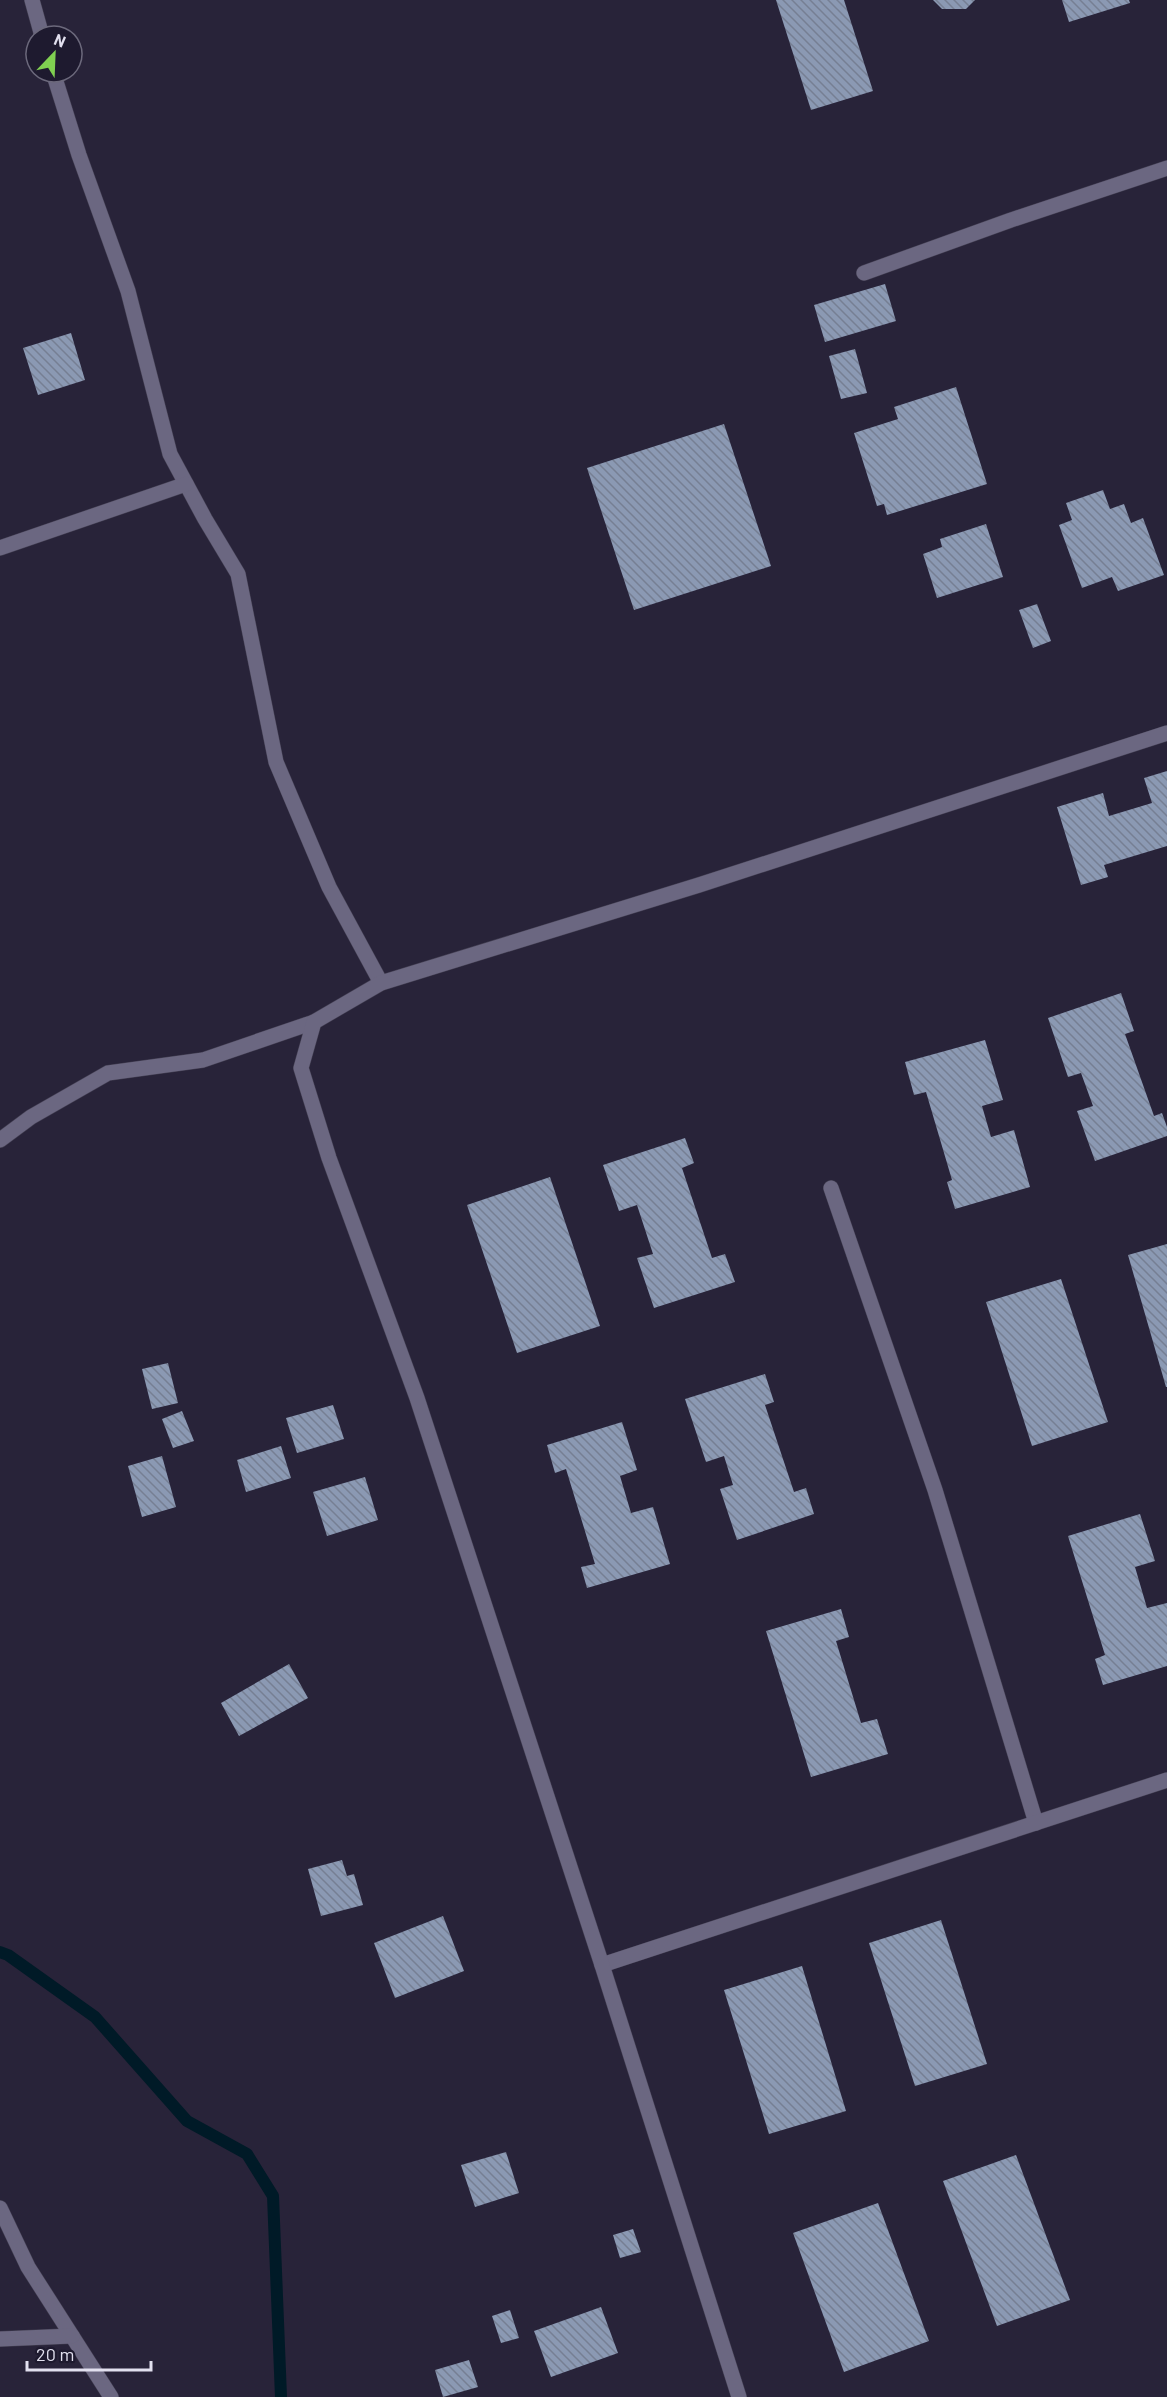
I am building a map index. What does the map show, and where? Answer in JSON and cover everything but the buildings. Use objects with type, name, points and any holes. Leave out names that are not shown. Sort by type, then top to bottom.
[{"type":"street","points":[[32,0],[39,24]]},
{"type":"street","points":[[57,84],[79,155],[128,291],[170,454],[238,574],[276,762],[329,887],[381,984]]},
{"type":"street","points":[[864,273],[1011,220],[1167,168]]},
{"type":"street","points":[[0,548],[186,484]]},
{"type":"street","points":[[0,1140],[31,1117],[108,1073],[203,1060],[314,1022],[381,984],[699,885],[1167,733]]},
{"type":"street","points":[[314,1022],[301,1068],[329,1158],[417,1398],[602,1965],[739,2397]]},
{"type":"street","points":[[831,1188],[935,1490],[1036,1823]]},
{"type":"street","points":[[602,1965],[1167,1780]]},
{"type":"street","points":[[0,2208],[28,2267],[111,2397]]},
{"type":"street","points":[[0,2339],[72,2336]]},
{"type":"waterway","points":[[0,1952],[8,1955],[95,2017],[187,2121],[247,2154],[273,2196],[281,2397]]}]
